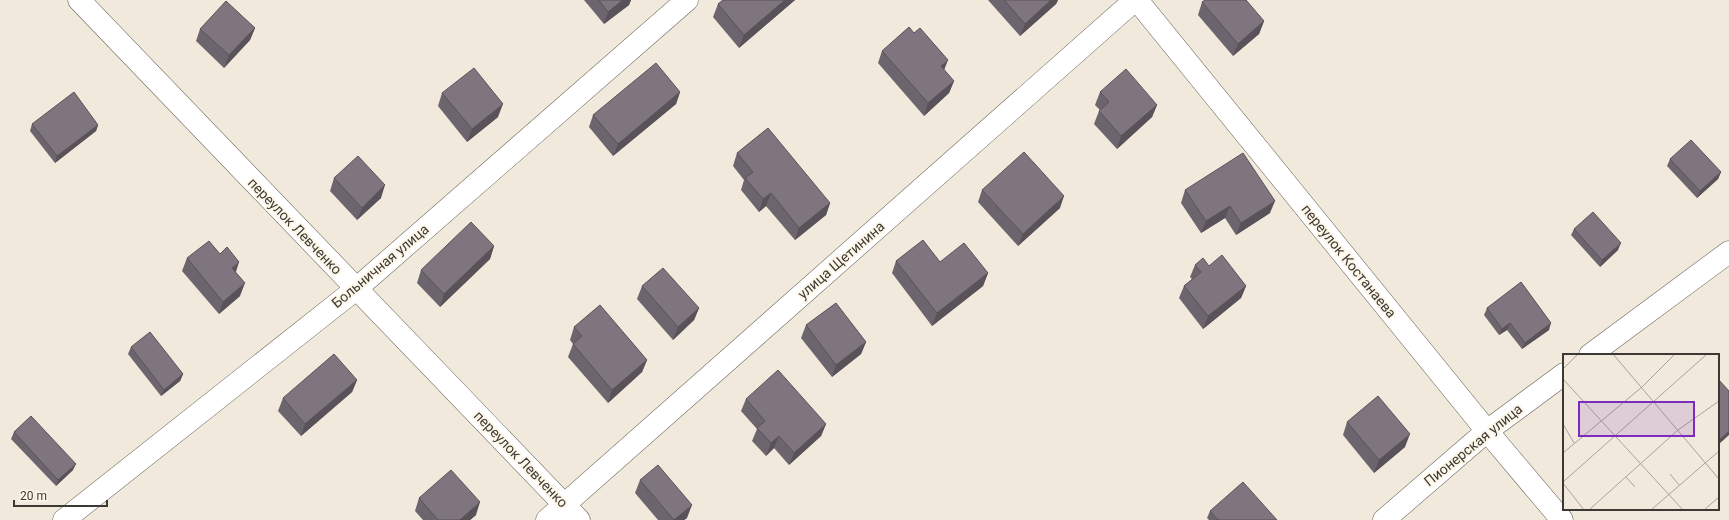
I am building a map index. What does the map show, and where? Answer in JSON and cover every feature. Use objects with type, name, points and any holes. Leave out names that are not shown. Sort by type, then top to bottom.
[{"type":"street","name":"переулок Левченко","points":[[79,0],[579,520]]},
{"type":"street","name":"Больничная улица","points":[[64,520],[356,289],[687,0]]},
{"type":"street","name":"переулок Костанаева","points":[[1136,0],[1487,431],[1562,520]]},
{"type":"street","name":"улица Щетинина","points":[[547,520],[1136,0]]},
{"type":"street","points":[[1591,354],[1729,252]]},
{"type":"street","name":"Пионерская улица","points":[[1384,520],[1487,431],[1563,375]]},
{"type":"building","points":[[599,0],[623,0],[608,12]]},
{"type":"building","points":[[723,0],[785,0],[744,35],[718,4]]},
{"type":"building","points":[[1004,0],[1051,0],[1025,24]]},
{"type":"building","points":[[1205,0],[1246,0],[1264,21],[1238,44],[1202,2]]},
{"type":"building","points":[[226,1],[255,28],[229,55],[200,29]]},
{"type":"building","points":[[909,27],[914,33],[920,28],[948,60],[941,66],[954,81],[928,103],[882,51]]},
{"type":"building","points":[[656,63],[680,92],[618,144],[593,115]]},
{"type":"building","points":[[474,68],[503,104],[472,129],[442,93]]},
{"type":"building","points":[[1126,69],[1157,105],[1121,136],[1099,111],[1109,102],[1100,92]]},
{"type":"building","points":[[74,92],[98,125],[57,156],[32,124]]},
{"type":"building","points":[[768,128],[830,203],[799,228],[771,193],[763,199],[745,178],[753,172],[737,153]]},
{"type":"building","points":[[1691,140],[1721,172],[1700,191],[1670,159]]},
{"type":"building","points":[[1024,152],[1064,196],[1023,234],[982,190]]},
{"type":"building","points":[[1243,153],[1275,201],[1241,223],[1230,206],[1206,221],[1185,190]]},
{"type":"building","points":[[358,156],[385,185],[362,208],[334,178]]},
{"type":"building","points":[[1593,212],[1621,243],[1602,260],[1574,229]]},
{"type":"building","points":[[471,222],[494,246],[444,294],[421,270]]},
{"type":"building","points":[[923,240],[940,262],[964,243],[988,273],[937,313],[896,261]]},
{"type":"building","points":[[209,241],[220,254],[227,247],[239,262],[232,268],[245,283],[223,302],[187,258]]},
{"type":"building","points":[[1222,255],[1246,286],[1208,316],[1184,286],[1201,272],[1195,265],[1203,258],[1209,266]]},
{"type":"building","points":[[663,268],[699,308],[678,327],[642,286]]},
{"type":"building","points":[[1521,282],[1551,323],[1525,343],[1510,323],[1502,329],[1487,308]]},
{"type":"building","points":[[836,303],[866,342],[836,365],[806,325]]},
{"type":"building","points":[[600,305],[647,360],[612,390],[573,344],[582,336],[574,327]]},
{"type":"building","points":[[150,332],[183,374],[164,390],[131,347]]},
{"type":"building","points":[[334,354],[357,380],[305,424],[283,398]]},
{"type":"building","points":[[778,370],[826,424],[794,453],[779,436],[771,443],[757,428],[765,421],[746,399]]},
{"type":"building","points":[[1719,380],[1729,391],[1729,431],[1719,440]]},
{"type":"building","points":[[1378,396],[1410,434],[1379,460],[1347,422]]},
{"type":"building","points":[[31,416],[76,464],[58,480],[14,432]]},
{"type":"building","points":[[658,465],[692,505],[674,520],[640,480]]},
{"type":"building","points":[[451,470],[480,502],[460,520],[438,520],[419,498]]},
{"type":"building","points":[[1243,482],[1277,520],[1218,520],[1210,511]]}]
